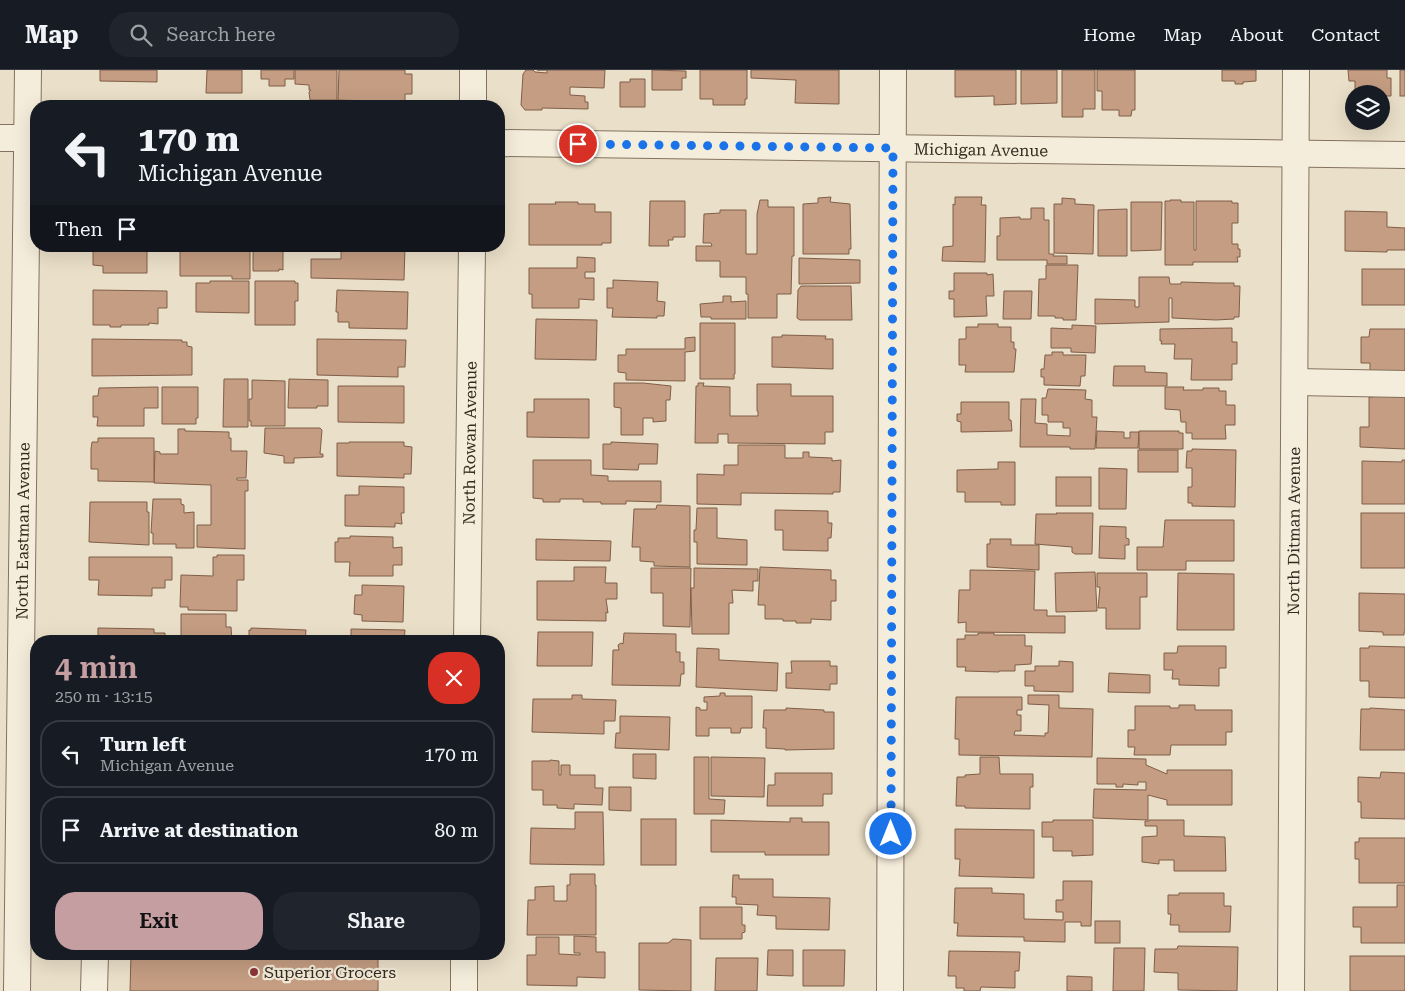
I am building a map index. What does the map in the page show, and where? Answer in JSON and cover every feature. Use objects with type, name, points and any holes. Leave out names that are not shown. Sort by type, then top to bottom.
[{"type":"street","name":"North Eastman Avenue","points":[[28,70],[30,104]]},
{"type":"street","points":[[473,70],[473,100]]},
{"type":"street","points":[[890,991],[893,70]]},
{"type":"street","name":"North Ditman Avenue","points":[[1291,991],[1296,70]]},
{"type":"street","points":[[0,138],[30,138]]},
{"type":"street","name":"Michigan Avenue","points":[[505,142],[1405,155]]},
{"type":"street","name":"North Eastman Avenue","points":[[17,991],[28,760],[31,252]]},
{"type":"street","name":"North Rowan Avenue","points":[[468,635],[472,252]]},
{"type":"street","points":[[1295,382],[1405,384]]},
{"type":"street","points":[[94,991],[95,960]]},
{"type":"street","points":[[464,960],[464,991]]},
{"type":"building","points":[[100,70],[157,70],[157,82],[100,81]]},
{"type":"building","points":[[207,70],[242,70],[242,93],[206,93]]},
{"type":"building","points":[[261,70],[294,70],[294,79],[285,79],[285,86],[269,86],[269,79],[261,79]]},
{"type":"building","points":[[295,70],[337,70],[337,100],[310,100],[309,92],[311,90],[309,90],[309,85],[295,84]]},
{"type":"building","points":[[339,70],[405,70],[405,74],[412,74],[412,94],[405,94],[405,100],[338,100]]},
{"type":"building","points":[[526,70],[547,73],[547,70],[605,70],[604,88],[570,87],[570,95],[585,96],[585,102],[588,102],[588,109],[542,108],[542,110],[525,110],[521,105],[523,74]]},
{"type":"building","points":[[652,70],[686,71],[686,78],[682,78],[682,90],[652,90]]},
{"type":"building","points":[[700,70],[747,70],[747,99],[745,99],[745,105],[713,105],[713,99],[700,99]]},
{"type":"building","points":[[751,70],[839,70],[839,104],[795,103],[796,80],[751,78]]},
{"type":"building","points":[[955,70],[1016,70],[1016,104],[994,105],[994,96],[955,97]]},
{"type":"building","points":[[1021,70],[1057,70],[1057,103],[1021,104]]},
{"type":"building","points":[[1062,70],[1095,70],[1095,109],[1083,109],[1083,117],[1062,117]]},
{"type":"building","points":[[1097,70],[1135,70],[1135,110],[1132,110],[1131,116],[1119,116],[1119,110],[1102,110],[1102,91],[1097,91]]},
{"type":"building","points":[[1222,70],[1256,70],[1256,81],[1235,84],[1235,81],[1222,81]]},
{"type":"building","points":[[1348,70],[1387,70],[1387,78],[1391,78],[1391,96],[1390,85],[1355,85],[1355,81],[1349,81]]},
{"type":"building","points":[[1400,70],[1405,70],[1405,96],[1400,96]]},
{"type":"building","points":[[630,79],[645,79],[645,107],[620,107],[620,82],[630,82]]},
{"type":"building","points":[[831,197],[830,202],[850,204],[851,249],[849,249],[849,254],[803,254],[803,204],[818,203],[818,198]]},
{"type":"building","points":[[955,197],[982,197],[981,205],[986,205],[985,262],[942,261],[943,247],[953,246],[953,204],[955,205]]},
{"type":"building","points":[[1062,198],[1075,199],[1075,204],[1094,205],[1093,254],[1054,253],[1054,204],[1062,204]]},
{"type":"building","points":[[760,200],[768,200],[768,207],[794,207],[794,256],[792,256],[791,294],[777,294],[777,318],[748,318],[746,277],[720,277],[720,261],[696,261],[696,246],[712,246],[711,243],[703,243],[704,214],[720,213],[720,210],[746,210],[746,254],[757,254],[757,214]]},
{"type":"building","points":[[650,201],[685,201],[685,237],[673,237],[673,240],[668,240],[669,246],[649,246]]},
{"type":"building","points":[[1165,201],[1194,202],[1194,250],[1196,250],[1196,201],[1232,201],[1232,203],[1238,203],[1238,223],[1232,223],[1232,244],[1238,244],[1238,249],[1240,249],[1240,257],[1237,257],[1238,262],[1193,262],[1193,265],[1165,265]]},
{"type":"building","points":[[555,202],[595,204],[595,212],[611,212],[611,243],[602,243],[602,245],[529,245],[529,204],[556,204]]},
{"type":"building","points":[[1131,202],[1162,202],[1161,250],[1131,251]]},
{"type":"building","points":[[1031,208],[1044,208],[1044,220],[1049,220],[1049,254],[1054,254],[1053,256],[1067,256],[1067,264],[1047,264],[1047,260],[997,260],[997,236],[1000,236],[1000,218],[1020,217],[1020,219],[1031,219]]},
{"type":"building","points":[[1127,209],[1127,256],[1098,256],[1098,210]]},
{"type":"building","points":[[1345,211],[1387,212],[1387,227],[1405,228],[1405,250],[1387,250],[1387,252],[1345,251]]},
{"type":"building","points":[[93,252],[147,252],[147,273],[103,273],[103,266],[93,265]]},
{"type":"building","points":[[180,252],[250,252],[250,279],[232,279],[232,276],[180,276]]},
{"type":"building","points":[[253,252],[283,252],[283,270],[253,271]]},
{"type":"building","points":[[341,252],[405,252],[404,280],[311,278],[311,259],[341,259]]},
{"type":"building","points":[[577,257],[595,258],[595,272],[585,272],[585,278],[594,278],[594,300],[579,299],[579,308],[532,308],[532,294],[529,294],[529,268],[577,268]]},
{"type":"building","points":[[799,258],[860,260],[860,283],[799,284]]},
{"type":"building","points":[[1046,265],[1078,265],[1076,320],[1063,320],[1063,318],[1055,318],[1055,316],[1038,316],[1039,279],[1046,279]]},
{"type":"building","points":[[1362,269],[1405,269],[1405,305],[1362,305]]},
{"type":"building","points":[[954,273],[993,274],[994,296],[986,296],[987,316],[954,317],[954,299],[949,299],[949,291],[954,291]]},
{"type":"building","points":[[1139,277],[1169,277],[1170,284],[1181,284],[1181,282],[1234,283],[1234,286],[1240,286],[1239,317],[1216,320],[1172,318],[1172,298],[1169,298],[1169,322],[1095,324],[1095,299],[1135,300],[1135,307],[1139,307]]},
{"type":"building","points":[[613,280],[658,282],[657,301],[665,302],[664,316],[657,316],[657,318],[612,317],[613,308],[607,308],[607,288],[613,288]]},
{"type":"building","points":[[210,281],[249,281],[249,313],[196,312],[196,283],[210,283]]},
{"type":"building","points":[[255,281],[295,281],[295,283],[298,283],[298,301],[295,301],[295,325],[255,325]]},
{"type":"building","points":[[801,286],[851,286],[852,320],[800,320],[797,318],[798,290]]},
{"type":"building","points":[[93,290],[167,291],[167,308],[158,308],[158,324],[121,325],[121,327],[93,325]]},
{"type":"building","points":[[337,290],[408,292],[407,329],[349,328],[349,322],[338,322],[338,312],[336,312]]},
{"type":"building","points":[[1004,291],[1032,291],[1031,319],[1003,319]]},
{"type":"building","points":[[723,296],[731,296],[731,302],[746,301],[746,319],[711,319],[711,317],[701,317],[700,304],[723,302]]},
{"type":"building","points":[[536,319],[597,320],[596,360],[535,359]]},
{"type":"building","points":[[700,323],[735,323],[734,379],[700,379]]},
{"type":"building","points":[[978,324],[998,324],[998,327],[1011,327],[1011,342],[1014,342],[1014,349],[1016,349],[1014,372],[965,372],[966,365],[959,365],[959,339],[966,339],[966,327],[978,327]]},
{"type":"building","points":[[1072,325],[1096,326],[1095,353],[1071,352],[1071,348],[1051,348],[1051,328],[1072,329]]},
{"type":"building","points":[[1232,328],[1232,342],[1237,342],[1237,364],[1232,364],[1232,380],[1191,380],[1192,359],[1174,359],[1175,344],[1161,344],[1162,341],[1160,341],[1160,329]]},
{"type":"building","points":[[1370,329],[1405,329],[1405,371],[1370,371],[1370,363],[1361,363],[1361,337],[1369,337]]},
{"type":"building","points":[[782,335],[826,336],[825,339],[833,339],[833,369],[772,367],[772,337],[782,337]]},
{"type":"building","points":[[695,337],[695,351],[685,352],[685,381],[626,380],[626,373],[618,372],[618,355],[626,355],[626,349],[685,349],[685,338]]},
{"type":"building","points":[[92,339],[182,340],[182,342],[187,342],[187,346],[192,347],[192,375],[92,376]]},
{"type":"building","points":[[317,339],[406,340],[405,367],[398,367],[398,377],[317,375]]},
{"type":"building","points":[[1052,352],[1063,352],[1063,355],[1086,355],[1085,376],[1081,376],[1080,386],[1044,385],[1041,369],[1044,369],[1045,355],[1052,355]]},
{"type":"building","points":[[1114,366],[1145,366],[1145,372],[1167,373],[1167,386],[1113,386]]},
{"type":"building","points":[[224,379],[248,379],[248,427],[223,427]]},
{"type":"building","points":[[289,379],[328,380],[328,406],[288,408]]},
{"type":"building","points":[[252,380],[285,381],[285,426],[251,426],[251,421],[249,421],[249,399],[252,399]]},
{"type":"building","points":[[614,383],[643,383],[671,386],[670,400],[666,400],[666,421],[653,422],[653,418],[643,418],[643,435],[621,435],[621,408],[614,407]]},
{"type":"building","points":[[698,383],[704,383],[703,386],[730,387],[730,416],[758,416],[757,384],[791,384],[791,396],[833,396],[833,432],[825,432],[825,444],[728,443],[728,434],[718,434],[718,443],[695,443],[696,386],[698,386]]},
{"type":"building","points":[[338,386],[404,386],[404,423],[338,422]]},
{"type":"building","points":[[158,387],[158,408],[144,408],[144,426],[97,426],[98,417],[93,417],[93,396],[98,396],[99,388]]},
{"type":"building","points":[[162,387],[198,387],[198,418],[196,418],[196,424],[162,424]]},
{"type":"building","points":[[1165,387],[1184,387],[1183,390],[1219,388],[1219,391],[1226,391],[1226,405],[1235,405],[1235,425],[1225,425],[1226,439],[1192,439],[1192,433],[1186,433],[1186,422],[1181,422],[1180,410],[1165,409]]},
{"type":"building","points":[[1048,389],[1086,390],[1085,399],[1092,400],[1092,417],[1097,417],[1095,449],[1020,447],[1021,399],[1036,399],[1035,423],[1047,424],[1047,435],[1070,436],[1070,428],[1063,428],[1063,422],[1048,422],[1048,415],[1042,415],[1042,398],[1046,398]]},
{"type":"building","points":[[1392,390],[1392,397],[1405,397],[1405,449],[1360,447],[1360,427],[1369,427],[1369,397],[1373,397],[1373,391]]},
{"type":"building","points":[[534,399],[589,399],[589,438],[527,437],[527,412],[534,412]]},
{"type":"building","points":[[961,402],[1009,402],[1009,420],[1011,420],[1012,431],[961,432],[961,422],[957,421],[957,414],[961,414]]},
{"type":"building","points":[[265,428],[320,428],[322,430],[320,454],[323,454],[323,457],[294,458],[294,463],[284,463],[284,456],[264,453]]},
{"type":"building","points":[[178,429],[185,429],[185,431],[229,432],[231,451],[247,451],[246,478],[237,478],[237,480],[248,480],[248,491],[245,491],[245,549],[197,547],[197,525],[211,525],[211,485],[154,483],[155,451],[160,452],[160,454],[178,454]]},
{"type":"building","points":[[1097,431],[1124,432],[1124,438],[1130,438],[1130,432],[1139,432],[1138,448],[1096,448]]},
{"type":"building","points":[[1139,431],[1179,431],[1179,433],[1183,433],[1183,449],[1139,449]]},
{"type":"building","points":[[98,438],[154,438],[154,482],[98,481],[98,469],[91,469],[91,449],[92,442],[98,442]]},
{"type":"building","points":[[404,442],[404,446],[412,447],[411,474],[404,474],[404,478],[337,476],[337,443]]},
{"type":"building","points":[[611,442],[658,444],[657,464],[639,464],[638,470],[603,469],[603,444],[611,444]]},
{"type":"building","points":[[738,445],[785,445],[785,458],[803,458],[803,452],[809,452],[809,457],[832,458],[832,461],[841,460],[840,492],[833,492],[833,494],[741,493],[741,505],[697,504],[697,474],[724,475],[724,465],[738,465]]},
{"type":"building","points":[[1192,449],[1236,450],[1235,507],[1192,506],[1192,503],[1188,503],[1188,487],[1192,487],[1192,468],[1186,468],[1187,451],[1192,451]]},
{"type":"building","points":[[1138,450],[1178,450],[1178,472],[1138,472]]},
{"type":"building","points":[[533,460],[591,460],[591,475],[608,476],[608,481],[661,481],[661,502],[626,501],[626,504],[601,504],[601,502],[583,502],[583,499],[560,499],[560,502],[543,502],[543,499],[533,498]]},
{"type":"building","points":[[1402,460],[1405,460],[1405,504],[1362,504],[1362,461],[1402,462]]},
{"type":"building","points":[[998,462],[1015,462],[1015,505],[1001,505],[1001,502],[965,502],[965,492],[957,492],[957,470],[998,469]]},
{"type":"building","points":[[1099,468],[1127,469],[1126,509],[1099,509]]},
{"type":"building","points":[[1056,477],[1091,477],[1091,506],[1056,506]]},
{"type":"building","points":[[359,486],[404,487],[404,513],[401,513],[402,524],[395,523],[395,527],[345,526],[345,495],[359,495]]},
{"type":"building","points":[[153,499],[181,499],[181,504],[184,505],[184,513],[194,512],[194,548],[176,548],[176,544],[153,544],[153,533],[151,533]]},
{"type":"building","points":[[90,502],[147,502],[147,512],[149,512],[149,545],[89,542]]},
{"type":"building","points":[[657,505],[690,506],[690,567],[654,566],[654,562],[640,561],[640,547],[632,547],[634,509],[656,509]]},
{"type":"building","points":[[697,508],[717,508],[717,538],[747,540],[747,565],[697,564],[697,542],[694,542],[694,530],[696,530]]},
{"type":"building","points":[[775,510],[828,511],[828,523],[832,523],[831,538],[828,538],[828,551],[783,550],[783,530],[775,530]]},
{"type":"building","points":[[1093,513],[1092,554],[1075,554],[1072,552],[1072,547],[1035,544],[1036,514]]},
{"type":"building","points":[[1361,513],[1405,513],[1405,568],[1361,568]]},
{"type":"building","points":[[1165,520],[1234,520],[1234,561],[1186,561],[1186,570],[1137,570],[1137,547],[1163,547]]},
{"type":"building","points":[[1100,526],[1126,527],[1126,538],[1129,539],[1129,545],[1125,545],[1125,559],[1099,558]]},
{"type":"building","points":[[350,536],[393,537],[393,548],[402,547],[402,565],[393,565],[393,576],[349,576],[350,562],[335,562],[335,542],[338,542],[338,538],[350,538]]},
{"type":"building","points":[[536,539],[611,541],[610,561],[536,560]]},
{"type":"building","points":[[990,539],[1011,539],[1011,545],[1039,545],[1039,570],[987,567],[987,544],[990,544]]},
{"type":"building","points":[[217,555],[244,555],[244,580],[237,580],[237,611],[188,610],[188,607],[180,607],[181,575],[213,576],[213,557],[217,557]]},
{"type":"building","points":[[89,557],[172,557],[172,580],[165,580],[165,588],[152,588],[152,596],[98,595],[99,580],[89,580]]},
{"type":"building","points":[[574,567],[606,567],[605,583],[617,583],[617,599],[606,599],[608,613],[606,612],[606,621],[537,620],[537,581],[574,581]]},
{"type":"building","points":[[760,567],[831,570],[831,580],[836,580],[836,601],[831,601],[831,620],[811,619],[811,623],[796,623],[796,621],[783,621],[783,619],[765,619],[765,605],[758,605]]},
{"type":"building","points":[[651,568],[691,568],[690,627],[663,626],[663,593],[651,593]]},
{"type":"building","points":[[694,568],[758,569],[758,581],[753,581],[753,591],[732,590],[733,603],[729,603],[729,634],[692,634],[691,588],[694,588]]},
{"type":"building","points":[[970,570],[1035,571],[1034,610],[1047,610],[1047,616],[1065,616],[1065,633],[966,632],[966,622],[958,623],[959,590],[970,590]]},
{"type":"building","points":[[1095,572],[1097,611],[1056,612],[1055,573]]},
{"type":"building","points":[[1097,573],[1147,573],[1147,597],[1140,597],[1140,629],[1106,629],[1106,608],[1098,608],[1100,587],[1097,587]]},
{"type":"building","points":[[1178,573],[1234,574],[1234,630],[1177,630]]},
{"type":"building","points":[[362,585],[404,586],[403,622],[362,621],[362,615],[354,614],[355,595],[362,595]]},
{"type":"building","points":[[1359,593],[1405,594],[1404,635],[1383,635],[1383,632],[1359,631]]},
{"type":"building","points":[[181,614],[226,614],[226,627],[231,627],[232,635],[181,635]]},
{"type":"building","points":[[98,628],[154,629],[154,633],[165,633],[165,635],[98,635]]},
{"type":"building","points":[[251,628],[306,630],[306,635],[249,635],[249,630]]},
{"type":"building","points":[[351,629],[405,630],[405,635],[351,635]]},
{"type":"building","points":[[538,632],[593,632],[592,666],[537,666]]},
{"type":"building","points":[[624,633],[676,634],[676,652],[680,652],[680,662],[684,662],[684,674],[681,674],[680,686],[612,685],[613,650],[619,650],[618,645],[623,644]]},
{"type":"building","points":[[978,633],[1025,635],[1025,646],[1032,646],[1031,664],[1015,665],[1015,671],[999,672],[965,671],[966,667],[957,667],[957,639],[965,639],[965,635],[978,635]]},
{"type":"building","points":[[1178,646],[1226,646],[1226,668],[1219,668],[1219,686],[1179,685],[1179,679],[1172,679],[1173,670],[1164,670],[1164,653],[1177,653]]},
{"type":"building","points":[[1369,646],[1405,647],[1405,698],[1369,697],[1369,681],[1360,681],[1360,648],[1369,648]]},
{"type":"building","points":[[697,648],[719,649],[719,660],[778,663],[777,691],[696,687]]},
{"type":"building","points":[[791,661],[830,661],[830,666],[837,666],[837,684],[830,684],[830,690],[786,688],[786,673],[792,673]]},
{"type":"building","points":[[1059,661],[1073,662],[1073,692],[1034,691],[1034,686],[1025,686],[1025,671],[1035,671],[1035,666],[1059,666]]},
{"type":"building","points":[[1109,673],[1150,675],[1150,693],[1108,692]]},
{"type":"building","points":[[720,693],[725,693],[725,696],[752,696],[752,728],[741,728],[740,733],[731,733],[731,728],[709,728],[709,736],[696,736],[696,707],[700,708],[700,710],[707,710],[707,702],[704,702],[704,697],[720,696]]},
{"type":"building","points":[[572,695],[582,695],[582,699],[616,700],[615,721],[604,721],[604,734],[532,732],[533,699],[572,699]]},
{"type":"building","points":[[1028,695],[1059,695],[1059,708],[1093,709],[1092,757],[959,755],[959,739],[955,739],[956,697],[1022,697],[1022,710],[1017,710],[1017,715],[1021,715],[1021,731],[1015,731],[1014,735],[1045,736],[1045,733],[1048,733],[1049,705],[1028,704]]},
{"type":"building","points":[[1179,705],[1195,705],[1195,710],[1232,710],[1232,732],[1226,732],[1226,745],[1171,745],[1170,755],[1134,755],[1135,747],[1128,747],[1128,730],[1135,730],[1135,706],[1170,706],[1170,708],[1179,708]]},
{"type":"building","points":[[786,708],[834,712],[834,749],[785,750],[766,748],[766,728],[763,728],[764,710],[786,710]]},
{"type":"building","points":[[1361,709],[1405,710],[1405,750],[1360,750]]},
{"type":"building","points":[[620,716],[670,717],[669,750],[615,748],[616,733],[620,733]]},
{"type":"building","points":[[633,754],[656,754],[656,779],[633,778]]},
{"type":"building","points":[[694,757],[709,757],[709,799],[725,800],[724,814],[694,814]]},
{"type":"building","points":[[711,757],[765,758],[764,797],[711,796]]},
{"type":"building","points":[[980,757],[999,757],[1000,774],[1033,774],[1033,787],[1030,787],[1030,809],[965,808],[965,806],[956,806],[957,777],[980,774]]},
{"type":"building","points":[[1097,758],[1146,759],[1146,765],[1167,774],[1167,770],[1232,770],[1232,805],[1167,805],[1167,800],[1148,795],[1148,820],[1093,818],[1094,789],[1146,790],[1146,782],[1138,782],[1138,785],[1123,784],[1123,787],[1116,787],[1116,784],[1097,784]]},
{"type":"building","points":[[532,761],[559,761],[559,775],[561,775],[561,765],[570,765],[570,775],[595,775],[595,788],[603,788],[602,805],[574,804],[574,809],[557,808],[557,805],[543,805],[543,790],[532,790]]},
{"type":"building","points":[[1381,772],[1405,773],[1405,819],[1361,818],[1361,802],[1358,802],[1358,777],[1380,778]]},
{"type":"building","points":[[775,773],[832,773],[832,794],[823,794],[823,806],[767,806],[768,785],[775,785]]},
{"type":"building","points":[[609,787],[631,787],[631,811],[609,810]]},
{"type":"building","points":[[575,812],[603,812],[604,865],[530,864],[531,828],[575,829]]},
{"type":"building","points":[[790,818],[802,818],[802,822],[829,822],[829,855],[765,855],[765,852],[711,852],[711,820],[790,822]]},
{"type":"building","points":[[641,819],[676,819],[676,865],[641,865]]},
{"type":"building","points":[[1053,820],[1093,820],[1093,855],[1072,856],[1072,851],[1053,851],[1053,837],[1042,837],[1042,822],[1053,822]]},
{"type":"building","points":[[1184,820],[1184,836],[1225,837],[1226,871],[1174,871],[1174,860],[1159,860],[1159,864],[1142,862],[1142,837],[1157,836],[1157,826],[1145,826],[1145,821]]},
{"type":"building","points":[[955,829],[1034,830],[1034,878],[959,876],[960,859],[955,859]]},
{"type":"building","points":[[1359,838],[1405,838],[1405,883],[1359,883],[1359,859],[1355,859],[1355,842],[1359,842]]},
{"type":"building","points":[[570,874],[595,874],[596,935],[527,935],[528,900],[535,900],[535,887],[554,886],[554,901],[567,901],[567,885],[570,885]]},
{"type":"building","points":[[733,875],[739,875],[739,879],[773,879],[773,897],[830,898],[829,930],[776,929],[776,916],[757,915],[758,905],[736,904],[736,897],[732,897]]},
{"type":"building","points":[[1063,881],[1092,881],[1091,926],[1081,926],[1081,922],[1065,922],[1065,942],[1024,941],[1024,937],[957,936],[958,923],[954,923],[955,888],[992,888],[992,893],[1024,894],[1024,919],[1063,920],[1063,912],[1056,912],[1056,900],[1063,900]]},
{"type":"building","points":[[1397,885],[1405,885],[1405,943],[1361,943],[1361,927],[1353,927],[1353,907],[1397,907]]},
{"type":"building","points":[[1179,893],[1224,893],[1224,906],[1231,906],[1230,932],[1179,932],[1179,925],[1170,925],[1171,914],[1168,914],[1168,895],[1179,895]]},
{"type":"building","points":[[700,907],[742,907],[742,925],[745,925],[745,932],[742,933],[742,939],[700,939]]},
{"type":"building","points":[[1095,921],[1120,921],[1120,943],[1095,943]]},
{"type":"building","points":[[574,936],[596,937],[596,952],[605,952],[605,978],[577,977],[577,986],[527,985],[527,955],[536,955],[536,937],[559,937],[559,954],[580,955],[580,953],[574,953]]},
{"type":"building","points":[[673,939],[691,940],[691,991],[639,990],[639,943],[668,943]]},
{"type":"building","points":[[1178,946],[1238,947],[1237,991],[1178,990],[1178,973],[1154,972],[1155,949],[1177,949]]},
{"type":"building","points":[[1114,948],[1145,948],[1144,991],[1113,991]]},
{"type":"building","points":[[768,950],[793,950],[793,976],[767,975]]},
{"type":"building","points":[[803,950],[845,950],[844,986],[803,986]]},
{"type":"building","points":[[949,951],[1020,952],[1019,971],[1015,971],[1015,988],[981,987],[980,991],[964,991],[964,988],[956,988],[956,976],[948,976]]},
{"type":"building","points":[[1350,956],[1405,956],[1405,991],[1350,991]]},
{"type":"building","points":[[716,958],[758,958],[757,991],[715,991]]},
{"type":"building","name":"Superior Grocers","points":[[131,960],[378,960],[378,991],[130,991]]},
{"type":"building","points":[[1067,976],[1092,977],[1092,991],[1067,991]]},
{"type":"place","name":"Superior Grocers","points":[[254,972]]},
{"type":"route","points":[[578,144],[893,148],[891,834]]}]
